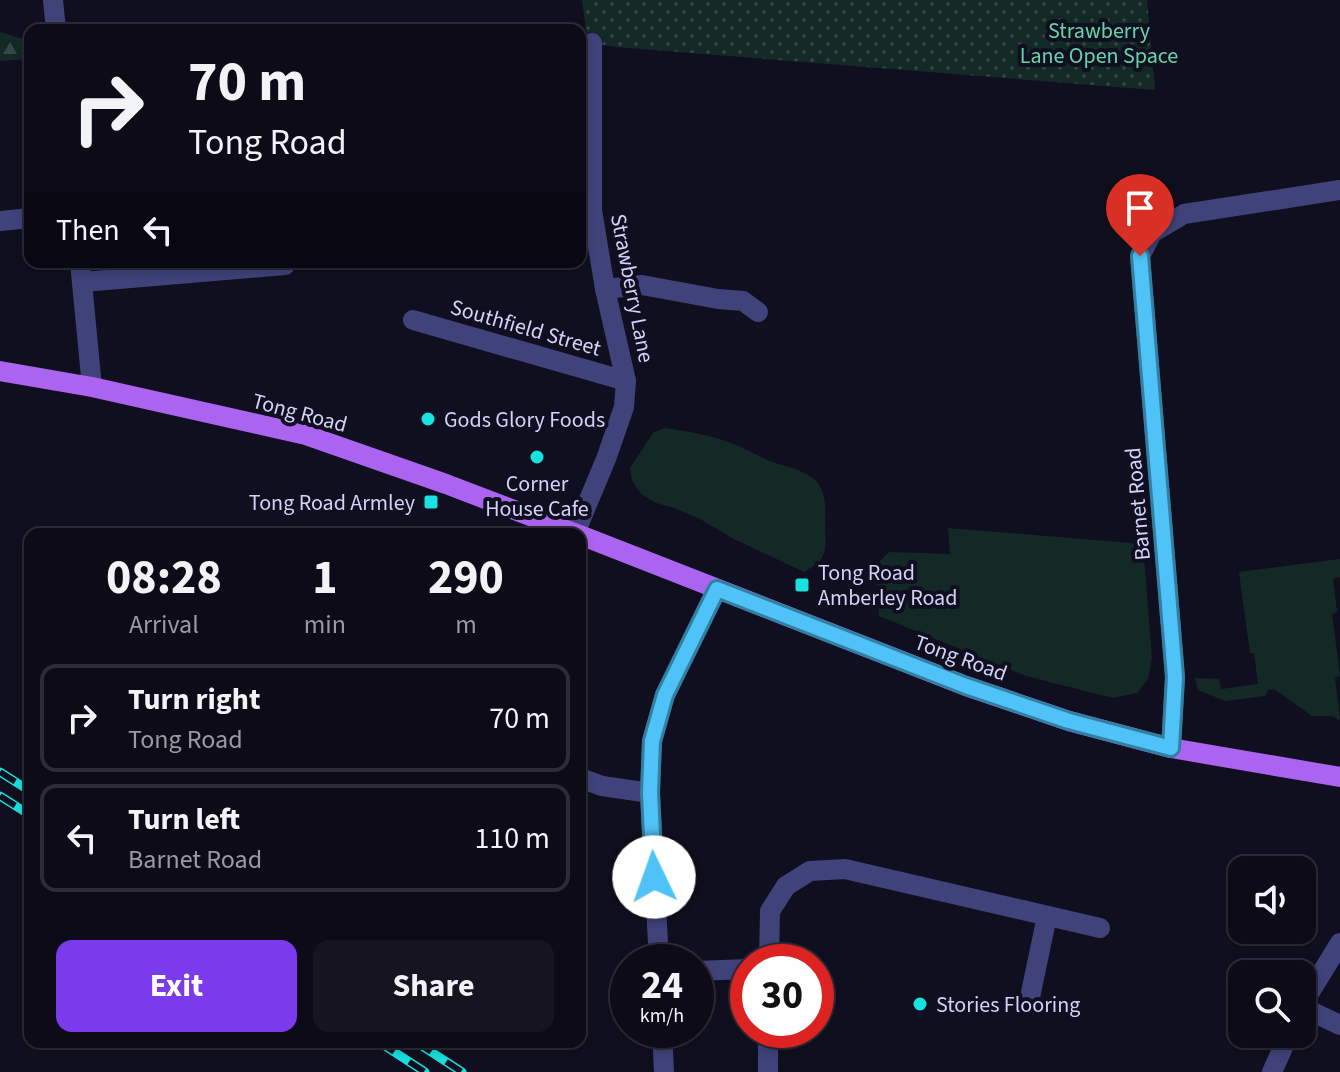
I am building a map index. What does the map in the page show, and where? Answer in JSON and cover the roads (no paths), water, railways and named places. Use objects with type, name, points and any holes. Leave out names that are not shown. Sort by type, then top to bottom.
[{"type":"main road","name":"Tong Road","points":[[0,371],[92,387],[306,435],[561,528]]},
{"type":"main road","name":"Tong Road","points":[[586,538],[966,686],[1069,721],[1171,748],[1340,777]]},
{"type":"street","points":[[53,0],[55,24]]},
{"type":"street","name":"Strawberry Lane","points":[[579,528],[624,407],[626,381],[605,289],[592,210],[586,70],[592,43]]},
{"type":"street","name":"Barnet Road","points":[[1171,748],[1175,677],[1140,256],[1152,233],[1184,214],[1340,190]]},
{"type":"street","points":[[0,221],[24,219]]},
{"type":"street","points":[[92,387],[81,272],[198,268]]},
{"type":"street","points":[[605,289],[642,285],[743,301],[758,312]]},
{"type":"street","name":"Southfield Street","points":[[413,320],[626,381]]},
{"type":"street","points":[[658,944],[650,793],[652,741],[665,695],[717,589]]},
{"type":"street","points":[[586,780],[602,786],[650,793]]},
{"type":"street","points":[[769,944],[770,911],[786,886],[810,871],[845,869],[1100,928]]},
{"type":"street","points":[[1029,1002],[1047,916]]},
{"type":"street","points":[[1316,983],[1340,943]]},
{"type":"street","points":[[1316,1013],[1340,1025]]},
{"type":"street","points":[[663,1048],[664,1072]]},
{"type":"street","points":[[768,1048],[768,1072]]},
{"type":"street","points":[[1272,1072],[1283,1048]]},
{"type":"railway","points":[[0,772],[24,787]]},
{"type":"railway","points":[[0,796],[24,811]]},
{"type":"railway","points":[[388,1048],[425,1072]]},
{"type":"railway","points":[[425,1048],[462,1072]]},
{"type":"place","name":"Gods Glory Foods","points":[[428,419]]},
{"type":"place","name":"Corner House Cafe","points":[[537,457]]},
{"type":"place","name":"Tong Road Armley","points":[[431,502]]},
{"type":"place","name":"Tong Road Amberley Road","points":[[802,585]]},
{"type":"place","name":"Stories Flooring","points":[[920,1004]]},
{"type":"park label","name":"Strawberry Lane Open Space","points":[[1099,42]]}]
